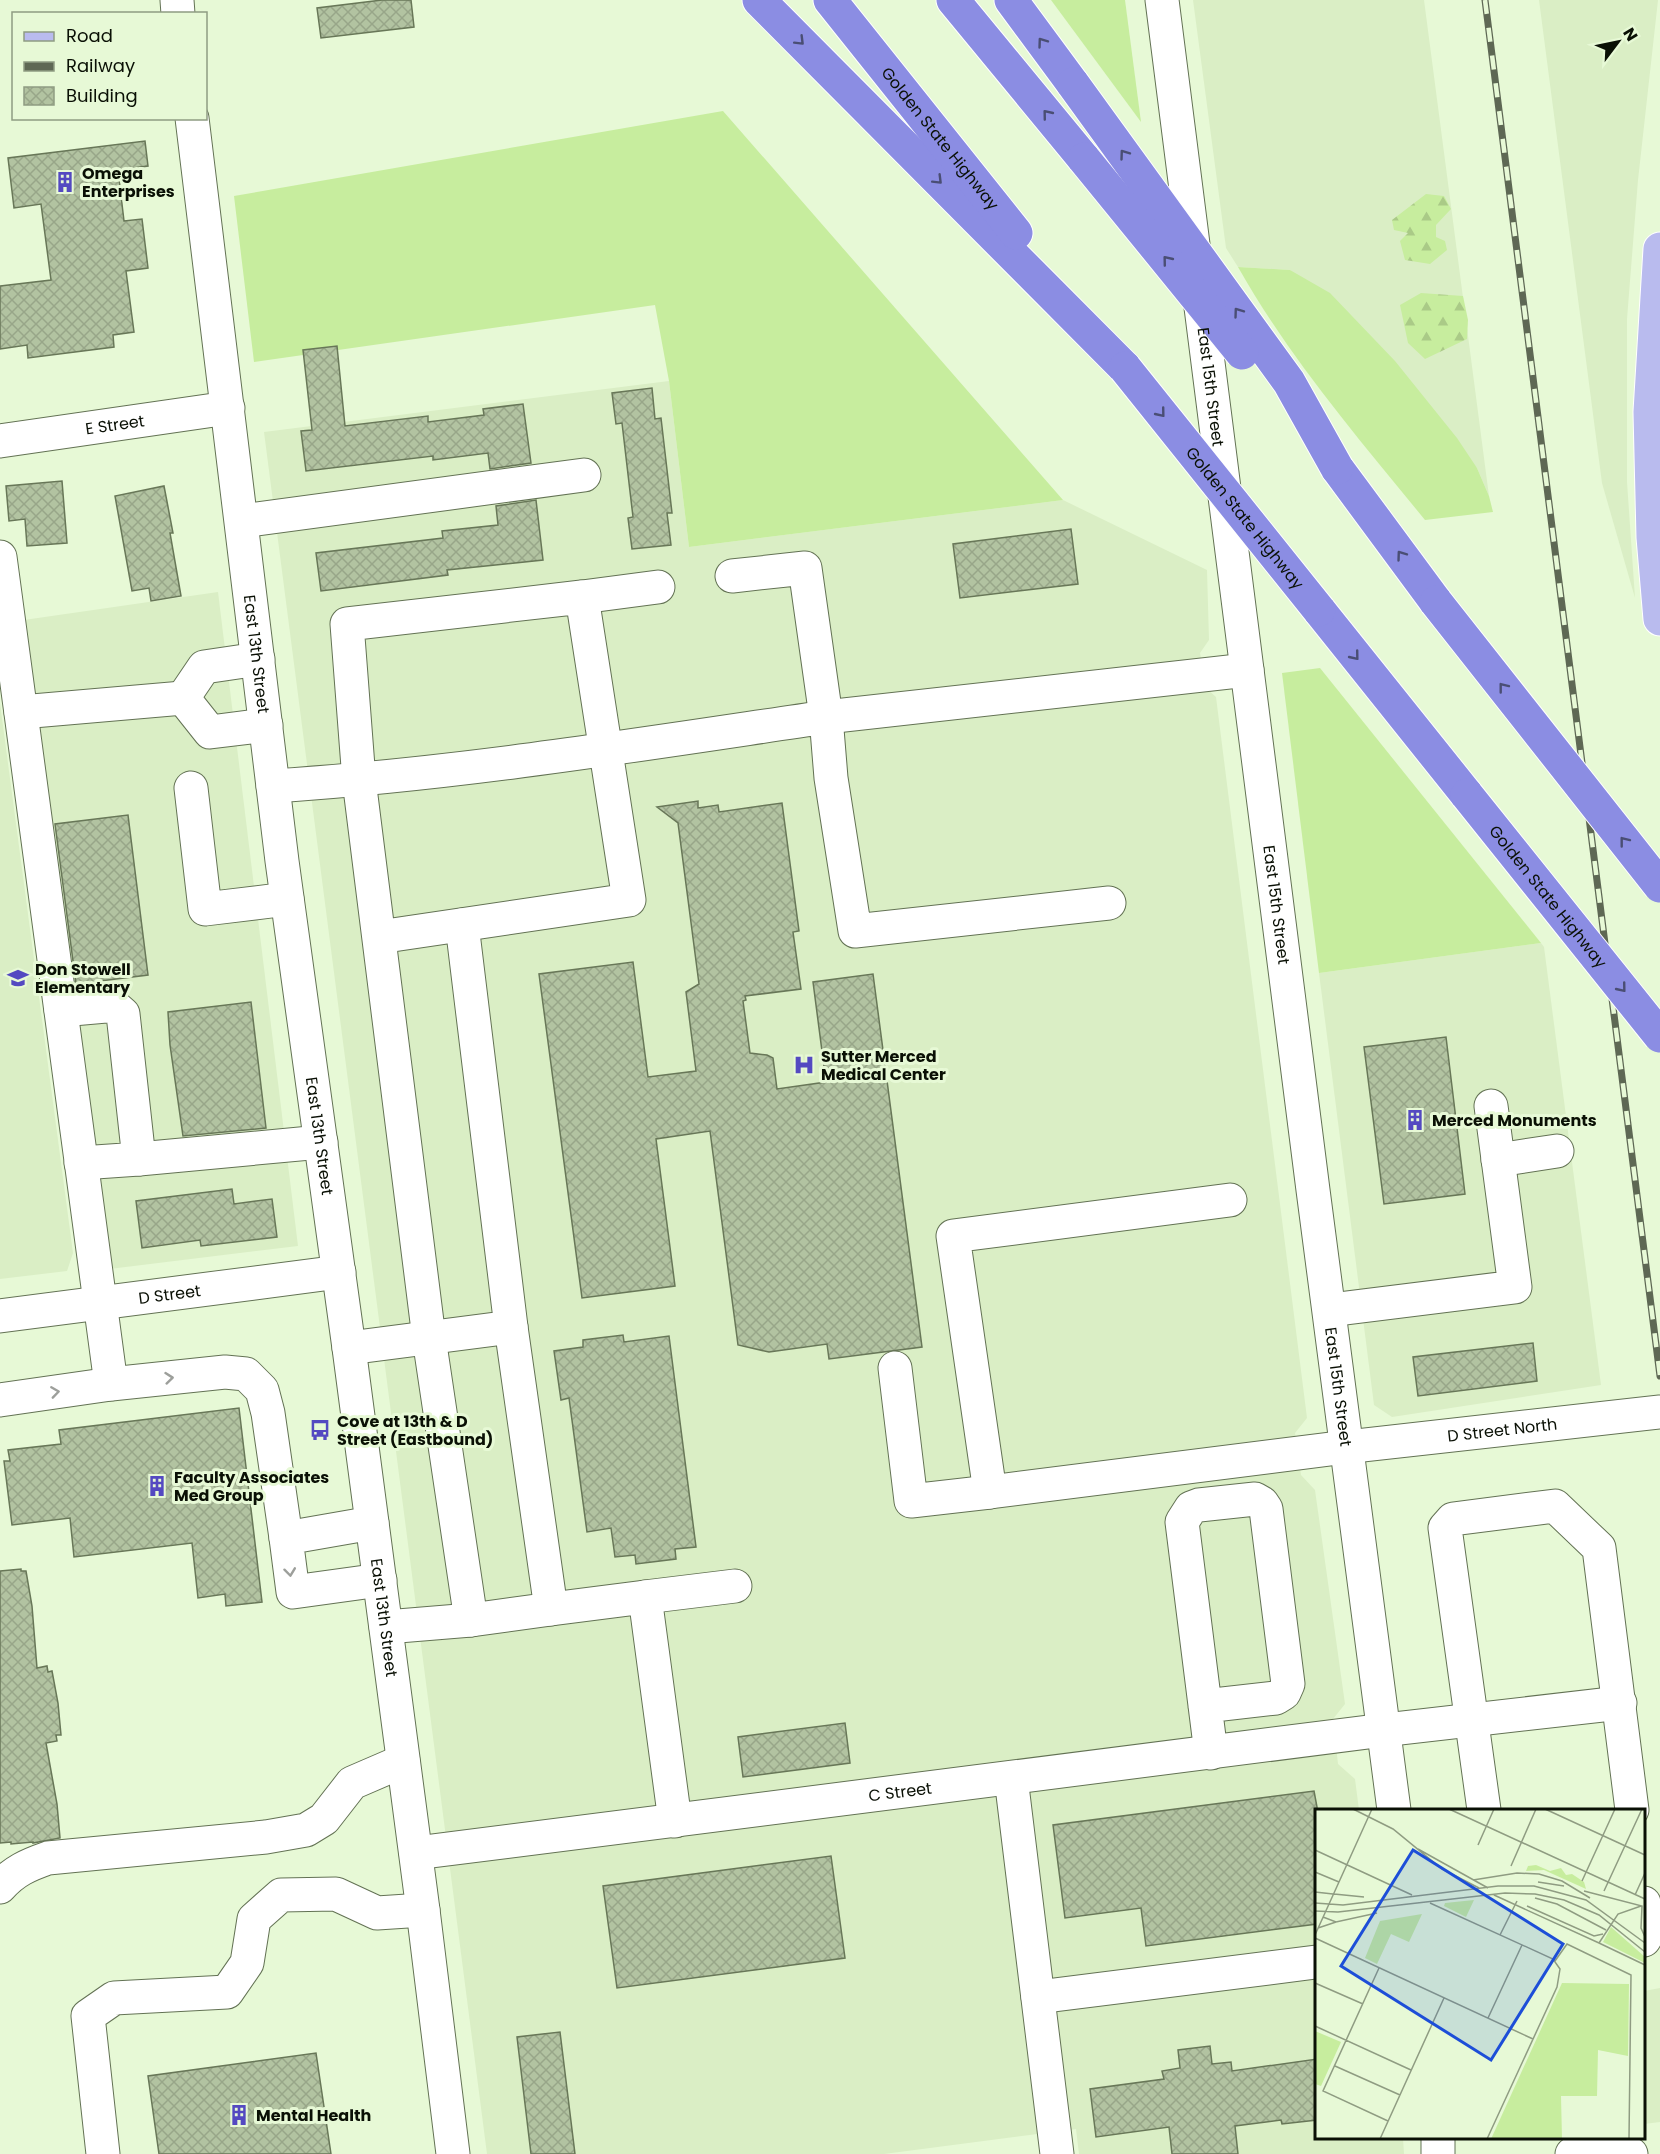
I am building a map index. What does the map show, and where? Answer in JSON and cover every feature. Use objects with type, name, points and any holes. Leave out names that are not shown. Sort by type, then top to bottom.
[{"type":"highway","points":[[759,0],[1125,368]]},
{"type":"highway","name":"Golden State Highway","points":[[830,0],[1660,1036]]},
{"type":"highway","points":[[953,0],[1337,468],[1436,602],[1660,886]]},
{"type":"highway","points":[[1011,0],[1289,382],[1337,468]]},
{"type":"main road","points":[[1660,249],[1650,412],[1653,537],[1660,619]]},
{"type":"street","name":"East 15th Street","points":[[1162,0],[1394,1809]]},
{"type":"street","name":"East 13th Street","points":[[192,120],[287,899],[404,1761],[453,2154]]},
{"type":"street","name":"E Street","points":[[0,441],[228,408]]},
{"type":"street","points":[[242,521],[584,475]]},
{"type":"street","points":[[0,557],[111,1384]]},
{"type":"street","points":[[732,576],[805,568],[826,717],[831,778],[855,931],[1108,903]]},
{"type":"street","points":[[471,1620],[429,1338],[359,780],[347,624],[658,587]]},
{"type":"street","points":[[379,938],[629,900],[582,597]]},
{"type":"street","points":[[183,698],[204,668],[258,659]]},
{"type":"street","points":[[273,786],[359,780],[606,749],[826,717],[1247,670]]},
{"type":"street","points":[[21,712],[183,698]]},
{"type":"street","points":[[183,698],[210,732],[266,725]]},
{"type":"street","points":[[191,788],[205,909],[287,899]]},
{"type":"street","points":[[462,925],[511,1327],[551,1609]]},
{"type":"street","points":[[61,1010],[106,1006],[115,1007],[123,1014],[139,1159]]},
{"type":"street","points":[[1330,1310],[1515,1287],[1491,1106]]},
{"type":"street","points":[[81,1163],[321,1142]]},
{"type":"street","points":[[1498,1160],[1557,1151]]},
{"type":"street","points":[[990,1492],[953,1236],[1230,1200]]},
{"type":"street","name":"D Street","points":[[0,1316],[339,1272]]},
{"type":"street","points":[[349,1348],[511,1327]]},
{"type":"street","name":"D Street North","points":[[895,1368],[911,1501],[1346,1446],[1660,1412]]},
{"type":"street","points":[[0,1400],[111,1384],[225,1372],[246,1374],[262,1390],[268,1413],[293,1592],[380,1580]]},
{"type":"street","points":[[1205,1706],[1276,1698],[1284,1693],[1288,1684],[1266,1509],[1255,1499],[1198,1505],[1191,1508],[1182,1522],[1205,1706],[1211,1753]]},
{"type":"street","points":[[1484,1809],[1445,1528],[1453,1519],[1555,1506],[1599,1548],[1632,1809]]},
{"type":"street","points":[[286,1538],[372,1523]]},
{"type":"street","points":[[386,1627],[471,1620],[735,1586]]},
{"type":"street","points":[[645,1597],[675,1821]]},
{"type":"street","name":"C Street","points":[[416,1853],[1620,1703]]},
{"type":"street","points":[[0,1887],[12,1874],[25,1866],[48,1858],[266,1838],[306,1830],[324,1819],[352,1783],[404,1761]]},
{"type":"street","points":[[1011,1778],[1058,2154]]},
{"type":"street","points":[[103,2154],[88,2016],[114,1998],[227,1992],[247,1963],[254,1919],[281,1895],[336,1894],[377,1912],[423,1910]]},
{"type":"street","points":[[1645,1914],[1647,1935],[1645,1938]]},
{"type":"street","points":[[1038,1997],[1315,1962]]},
{"type":"street","points":[[1572,2154],[1608,2147],[1631,2154]]},
{"type":"shaded area","points":[[1193,0],[1424,0],[1489,496],[1477,468],[1290,270],[1238,267],[1226,248]]},
{"type":"shaded area","points":[[1539,0],[1658,0],[1638,180],[1627,319],[1627,482],[1635,598],[1602,483]]},
{"type":"shaded area","name":"Sutter Merced Medical Center","points":[[669,381],[689,547],[1063,500],[1207,570],[1209,640],[1200,653],[1206,688],[1216,697],[1307,1418],[1295,1433],[1301,1475],[1315,1490],[1345,1704],[1333,1719],[1338,1764],[1355,1779],[1359,1809],[1315,1809],[1315,2139],[1403,2139],[1404,2154],[1079,2154],[1076,2129],[884,2154],[487,2154],[264,432]]},
{"type":"shaded area","points":[[218,592],[298,1246],[93,1271],[17,621]]},
{"type":"shaded area","name":"Don Stowell Elementary","points":[[0,703],[73,1253],[67,1271],[0,1279]]},
{"type":"shaded area","points":[[1541,943],[1544,947],[1601,1385],[1392,1417],[1374,1405],[1319,973]]},
{"type":"shaded area","points":[[1660,1988],[1660,2122],[1645,2124],[1645,1991]]},
{"type":"green space","points":[[1051,0],[1125,0],[1141,122]]},
{"type":"green space","points":[[723,111],[1063,500],[689,547],[669,381],[655,305],[254,362],[234,196]]},
{"type":"green space","points":[[1426,194],[1444,196],[1451,209],[1436,225],[1436,237],[1445,241],[1447,250],[1430,264],[1405,260],[1400,241],[1408,233],[1394,230],[1392,220]]},
{"type":"green space","points":[[1238,267],[1290,270],[1330,293],[1395,361],[1457,438],[1477,468],[1493,512],[1425,520],[1303,366],[1258,301]]},
{"type":"green space","points":[[1421,293],[1463,296],[1468,320],[1467,339],[1425,359],[1408,343],[1400,305]]},
{"type":"green space","points":[[1320,668],[1541,943],[1319,973],[1282,673]]},
{"type":"building","points":[[382,0],[411,0],[414,27],[321,38],[317,8]]},
{"type":"building","points":[[145,141],[148,166],[118,170],[124,221],[142,219],[148,268],[126,271],[134,332],[113,335],[114,347],[28,358],[27,345],[0,349],[0,286],[51,280],[41,204],[14,208],[8,158]]},
{"type":"building","points":[[337,346],[345,426],[428,416],[428,422],[484,415],[483,409],[523,404],[531,463],[490,469],[488,453],[433,460],[433,456],[306,471],[301,431],[312,430],[303,350]]},
{"type":"building","points":[[652,388],[655,419],[661,418],[672,513],[667,513],[671,545],[632,549],[628,518],[633,517],[622,423],[616,424],[612,393]]},
{"type":"building","points":[[62,481],[67,543],[27,546],[25,519],[9,521],[6,486]]},
{"type":"building","points":[[164,486],[181,596],[151,601],[149,588],[132,591],[115,496]]},
{"type":"building","points":[[536,500],[543,560],[447,570],[448,575],[321,591],[316,553],[443,538],[442,531],[498,525],[496,506]]},
{"type":"building","points":[[1071,529],[1078,584],[960,598],[953,544]]},
{"type":"building","points":[[698,801],[698,808],[718,805],[719,812],[782,803],[799,931],[793,932],[801,989],[745,996],[746,1000],[743,1001],[750,1053],[773,1058],[777,1089],[826,1082],[813,982],[873,974],[922,1347],[829,1359],[827,1344],[769,1352],[738,1345],[710,1131],[656,1139],[675,1286],[582,1298],[539,974],[633,962],[648,1077],[696,1071],[686,992],[699,984],[678,823],[657,807]]},
{"type":"building","points":[[128,815],[148,975],[76,984],[55,824]]},
{"type":"building","points":[[251,1002],[266,1128],[183,1136],[170,1045],[168,1012]]},
{"type":"building","name":"Merced Monuments","points":[[1446,1037],[1465,1194],[1384,1204],[1364,1047]]},
{"type":"building","points":[[232,1189],[234,1204],[272,1199],[277,1237],[201,1246],[200,1240],[142,1248],[136,1201]]},
{"type":"building","points":[[623,1335],[624,1342],[669,1336],[696,1547],[675,1549],[676,1559],[636,1564],[635,1555],[615,1557],[611,1528],[587,1532],[569,1398],[561,1400],[554,1351],[583,1347],[583,1340]]},
{"type":"building","points":[[1533,1343],[1537,1381],[1418,1396],[1413,1357]]},
{"type":"building","name":"Faculty Associates Med Group","points":[[239,1408],[262,1602],[226,1606],[225,1594],[198,1598],[192,1543],[74,1557],[70,1518],[12,1525],[4,1461],[10,1461],[8,1450],[61,1444],[59,1430]]},
{"type":"building","points":[[21,1569],[21,1571],[26,1571],[32,1606],[37,1668],[47,1666],[48,1672],[52,1671],[58,1703],[61,1735],[56,1735],[57,1741],[46,1743],[57,1804],[60,1838],[11,1844],[11,1842],[0,1843],[0,1571]]},
{"type":"building","points":[[845,1723],[850,1763],[743,1777],[738,1737]]},
{"type":"building","points":[[1314,1791],[1317,1807],[1315,1809],[1315,1924],[1146,1946],[1141,1908],[1065,1918],[1053,1825]]},
{"type":"building","points":[[831,1856],[845,1958],[617,1988],[603,1886]]},
{"type":"building","points":[[560,2032],[575,2154],[531,2154],[517,2037]]},
{"type":"building","points":[[1210,2046],[1212,2064],[1231,2062],[1232,2071],[1315,2059],[1315,2120],[1282,2124],[1281,2120],[1235,2126],[1238,2154],[1172,2154],[1169,2127],[1096,2137],[1090,2089],[1164,2079],[1162,2071],[1180,2068],[1178,2050]]},
{"type":"building","name":"Mental Health","points":[[316,2053],[331,2154],[159,2154],[148,2076]]},
{"type":"railway","points":[[1485,0],[1660,1376]]},
{"type":"place","name":"Omega Enterprises","points":[[65,182]]},
{"type":"place","name":"Don Stowell Elementary","points":[[18,978]]},
{"type":"place","name":"Sutter Merced Medical Center","points":[[804,1065]]},
{"type":"place","name":"Merced Monuments","points":[[1415,1120]]},
{"type":"place","name":"Cove at 13th & D Street (Eastbound)","points":[[320,1430]]},
{"type":"place","name":"Faculty Associates Med Group","points":[[157,1486]]},
{"type":"place","name":"Mental Health","points":[[239,2115]]}]
